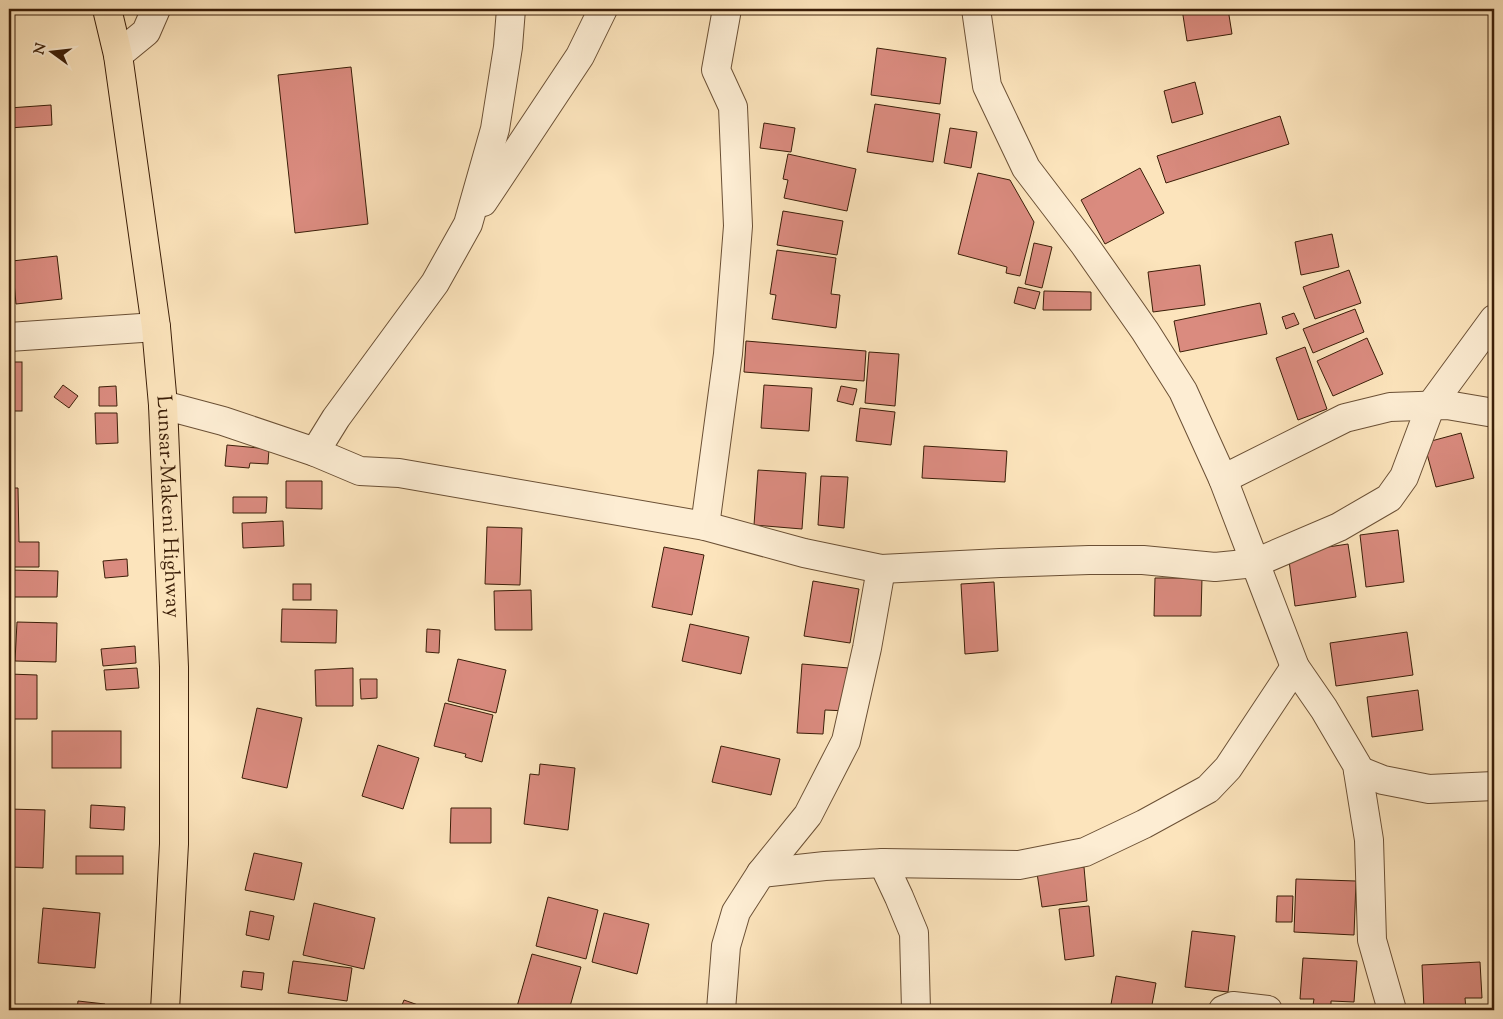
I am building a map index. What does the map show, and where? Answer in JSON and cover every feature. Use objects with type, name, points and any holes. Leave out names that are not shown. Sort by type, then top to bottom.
[{"type":"main road","name":"Lunsar-Makeni Highway","points":[[107,9],[118,55],[156,327],[163,405],[174,667],[174,844],[165,1010]]},
{"type":"street","points":[[118,55],[146,32],[156,9]]},
{"type":"street","points":[[468,224],[495,129],[508,46],[511,9]]},
{"type":"street","points":[[315,452],[336,418],[435,283],[468,224],[580,56],[603,9]]},
{"type":"street","points":[[705,526],[728,354],[738,226],[733,107],[716,70],[726,9]]},
{"type":"street","points":[[976,9],[987,86],[1026,168],[1090,252],[1145,331],[1183,391],[1223,479],[1295,667],[1324,709],[1357,765],[1369,840],[1372,940],[1392,1010]]},
{"type":"street","points":[[163,405],[223,421],[315,452],[360,471],[399,473],[705,526],[804,553],[881,569],[1000,562],[1089,560],[1143,560],[1216,567],[1255,563],[1339,527],[1389,498],[1404,477],[1430,405],[1494,319]]},
{"type":"street","points":[[9,337],[156,327]]},
{"type":"street","points":[[1223,479],[1345,418],[1390,407],[1430,405],[1447,405],[1494,412]]},
{"type":"street","points":[[721,1010],[726,946],[736,912],[761,873],[808,815],[846,741],[868,648],[881,569]]},
{"type":"street","points":[[761,873],[826,866],[883,863],[1019,865],[1085,852],[1144,824],[1208,789],[1228,768],[1295,667]]},
{"type":"street","points":[[1358,770],[1383,780],[1429,789],[1494,786]]},
{"type":"street","points":[[883,863],[914,933],[916,1010]]},
{"type":"street","points":[[1224,1010],[1233,1006],[1268,1010]]},
{"type":"building","points":[[1182,9],[1228,9],[1232,34],[1187,41]]},
{"type":"building","points":[[877,48],[946,58],[940,104],[871,95]]},
{"type":"building","points":[[351,67],[368,224],[295,233],[278,75]]},
{"type":"building","points":[[1195,82],[1203,114],[1172,123],[1164,91]]},
{"type":"building","points":[[875,104],[940,114],[933,162],[867,152]]},
{"type":"building","points":[[51,105],[52,125],[9,128],[9,108]]},
{"type":"building","points":[[1280,116],[1289,144],[1166,183],[1157,156]]},
{"type":"building","points":[[764,123],[795,128],[791,152],[760,148]]},
{"type":"building","points":[[950,128],[977,132],[971,168],[944,163]]},
{"type":"building","points":[[788,154],[856,169],[847,211],[784,198],[788,180],[783,179]]},
{"type":"building","points":[[1140,168],[1164,213],[1105,244],[1081,200]]},
{"type":"building","points":[[978,173],[1010,180],[1034,222],[1020,276],[1006,273],[1007,267],[958,254]]},
{"type":"building","points":[[783,211],[843,221],[837,255],[777,245]]},
{"type":"building","points":[[1332,234],[1339,267],[1301,275],[1295,242]]},
{"type":"building","points":[[1034,243],[1052,247],[1042,288],[1025,284]]},
{"type":"building","points":[[777,250],[836,258],[831,294],[840,295],[836,328],[772,319],[776,295],[770,294]]},
{"type":"building","points":[[57,256],[62,299],[16,304],[12,261]]},
{"type":"building","points":[[1200,265],[1205,305],[1153,312],[1148,272]]},
{"type":"building","points":[[1349,270],[1361,303],[1315,319],[1303,287]]},
{"type":"building","points":[[1018,287],[1040,292],[1035,309],[1014,303]]},
{"type":"building","points":[[1044,291],[1091,292],[1091,310],[1043,310]]},
{"type":"building","points":[[1260,303],[1267,334],[1180,352],[1174,321]]},
{"type":"building","points":[[1355,309],[1364,332],[1313,353],[1303,329]]},
{"type":"building","points":[[1294,313],[1299,324],[1286,329],[1282,317]]},
{"type":"building","points":[[1367,338],[1383,374],[1333,396],[1317,361]]},
{"type":"building","points":[[746,341],[866,351],[864,381],[744,372]]},
{"type":"building","points":[[1305,347],[1327,409],[1298,420],[1276,358]]},
{"type":"building","points":[[869,352],[899,354],[895,406],[865,403]]},
{"type":"building","points":[[9,362],[22,362],[22,411],[9,411]]},
{"type":"building","points":[[63,385],[78,396],[69,408],[54,397]]},
{"type":"building","points":[[764,385],[812,388],[809,431],[761,428]]},
{"type":"building","points":[[116,386],[117,406],[99,406],[99,387]]},
{"type":"building","points":[[841,386],[857,389],[853,405],[837,401]]},
{"type":"building","points":[[860,408],[895,412],[891,445],[856,441]]},
{"type":"building","points":[[95,413],[117,413],[118,443],[96,444]]},
{"type":"building","points":[[1461,433],[1474,478],[1436,487],[1424,443]]},
{"type":"building","points":[[227,445],[269,449],[268,464],[250,463],[249,468],[225,466]]},
{"type":"building","points":[[924,446],[1007,451],[1005,482],[922,478]]},
{"type":"building","points":[[758,470],[806,473],[802,529],[754,525]]},
{"type":"building","points":[[821,476],[848,477],[844,528],[818,525]]},
{"type":"building","points":[[286,481],[322,481],[322,509],[286,508]]},
{"type":"building","points":[[9,488],[18,488],[19,542],[39,542],[39,567],[9,567]]},
{"type":"building","points":[[233,497],[267,497],[266,513],[233,513]]},
{"type":"building","points":[[283,521],[284,546],[243,548],[242,523]]},
{"type":"building","points":[[487,527],[522,528],[520,585],[485,584]]},
{"type":"building","points":[[1398,530],[1404,582],[1366,587],[1360,535]]},
{"type":"building","points":[[1348,544],[1356,597],[1295,606],[1288,553]]},
{"type":"building","points":[[664,547],[704,555],[692,615],[652,607]]},
{"type":"building","points":[[127,559],[128,576],[105,578],[103,561]]},
{"type":"building","points":[[9,570],[58,571],[57,597],[9,597]]},
{"type":"building","points":[[1155,578],[1202,578],[1201,616],[1154,616]]},
{"type":"building","points":[[813,581],[859,589],[850,643],[804,636]]},
{"type":"building","points":[[994,582],[998,651],[965,654],[961,584]]},
{"type":"building","points":[[293,584],[311,584],[311,600],[293,600]]},
{"type":"building","points":[[531,590],[532,630],[495,630],[494,591]]},
{"type":"building","points":[[282,609],[337,610],[336,643],[281,642]]},
{"type":"building","points":[[17,622],[57,623],[56,662],[15,661]]},
{"type":"building","points":[[690,624],[749,637],[741,674],[682,661]]},
{"type":"building","points":[[427,629],[440,630],[439,653],[426,652]]},
{"type":"building","points":[[1407,632],[1413,675],[1336,686],[1330,643]]},
{"type":"building","points":[[135,646],[136,663],[103,666],[101,649]]},
{"type":"building","points":[[458,659],[506,670],[496,713],[448,701]]},
{"type":"building","points":[[802,664],[849,668],[847,711],[825,710],[823,734],[797,733]]},
{"type":"building","points":[[137,668],[139,688],[106,690],[104,670]]},
{"type":"building","points":[[353,668],[353,706],[316,706],[315,670]]},
{"type":"building","points":[[9,674],[37,675],[37,719],[9,719]]},
{"type":"building","points":[[360,679],[377,679],[377,698],[361,699]]},
{"type":"building","points":[[1418,690],[1423,730],[1372,737],[1367,697]]},
{"type":"building","points":[[445,703],[493,715],[482,762],[465,757],[466,754],[434,746]]},
{"type":"building","points":[[257,708],[302,718],[287,788],[242,778]]},
{"type":"building","points":[[52,731],[121,731],[121,768],[52,768]]},
{"type":"building","points":[[378,745],[419,758],[403,809],[362,796]]},
{"type":"building","points":[[721,746],[780,759],[771,795],[712,782]]},
{"type":"building","points":[[540,764],[575,768],[568,830],[524,824],[530,774],[539,775]]},
{"type":"building","points":[[91,805],[125,807],[124,830],[90,828]]},
{"type":"building","points":[[451,808],[491,808],[491,843],[450,843]]},
{"type":"building","points":[[9,809],[45,810],[43,868],[9,867]]},
{"type":"building","points":[[254,853],[302,863],[294,900],[245,890]]},
{"type":"building","points":[[76,856],[123,856],[123,874],[76,874]]},
{"type":"building","points":[[1084,867],[1087,901],[1042,907],[1037,873]]},
{"type":"building","points":[[1296,879],[1356,881],[1354,935],[1294,932]]},
{"type":"building","points":[[1277,896],[1293,896],[1292,922],[1276,922]]},
{"type":"building","points":[[548,897],[598,910],[586,959],[536,946]]},
{"type":"building","points":[[314,903],[375,918],[364,969],[303,955]]},
{"type":"building","points":[[1089,906],[1094,956],[1065,960],[1059,909]]},
{"type":"building","points":[[43,908],[100,913],[95,968],[38,963]]},
{"type":"building","points":[[250,911],[274,916],[269,940],[246,935]]},
{"type":"building","points":[[604,913],[649,924],[637,974],[592,962]]},
{"type":"building","points":[[1192,931],[1235,936],[1228,992],[1185,987]]},
{"type":"building","points":[[532,954],[581,967],[569,1010],[516,1010]]},
{"type":"building","points":[[1303,958],[1357,961],[1354,1002],[1331,1001],[1331,1006],[1313,1005],[1314,999],[1300,999]]},
{"type":"building","points":[[293,961],[352,968],[347,1001],[288,993]]},
{"type":"building","points":[[1480,962],[1482,998],[1465,998],[1466,1010],[1424,1010],[1422,965]]},
{"type":"building","points":[[243,971],[264,973],[262,990],[241,987]]},
{"type":"building","points":[[1116,976],[1156,983],[1151,1010],[1110,1010]]},
{"type":"building","points":[[404,1000],[432,1010],[400,1010]]},
{"type":"building","points":[[78,1001],[105,1004],[105,1010],[77,1010]]},
{"type":"building","points":[[278,1005],[332,1008],[332,1010],[277,1010]]}]
